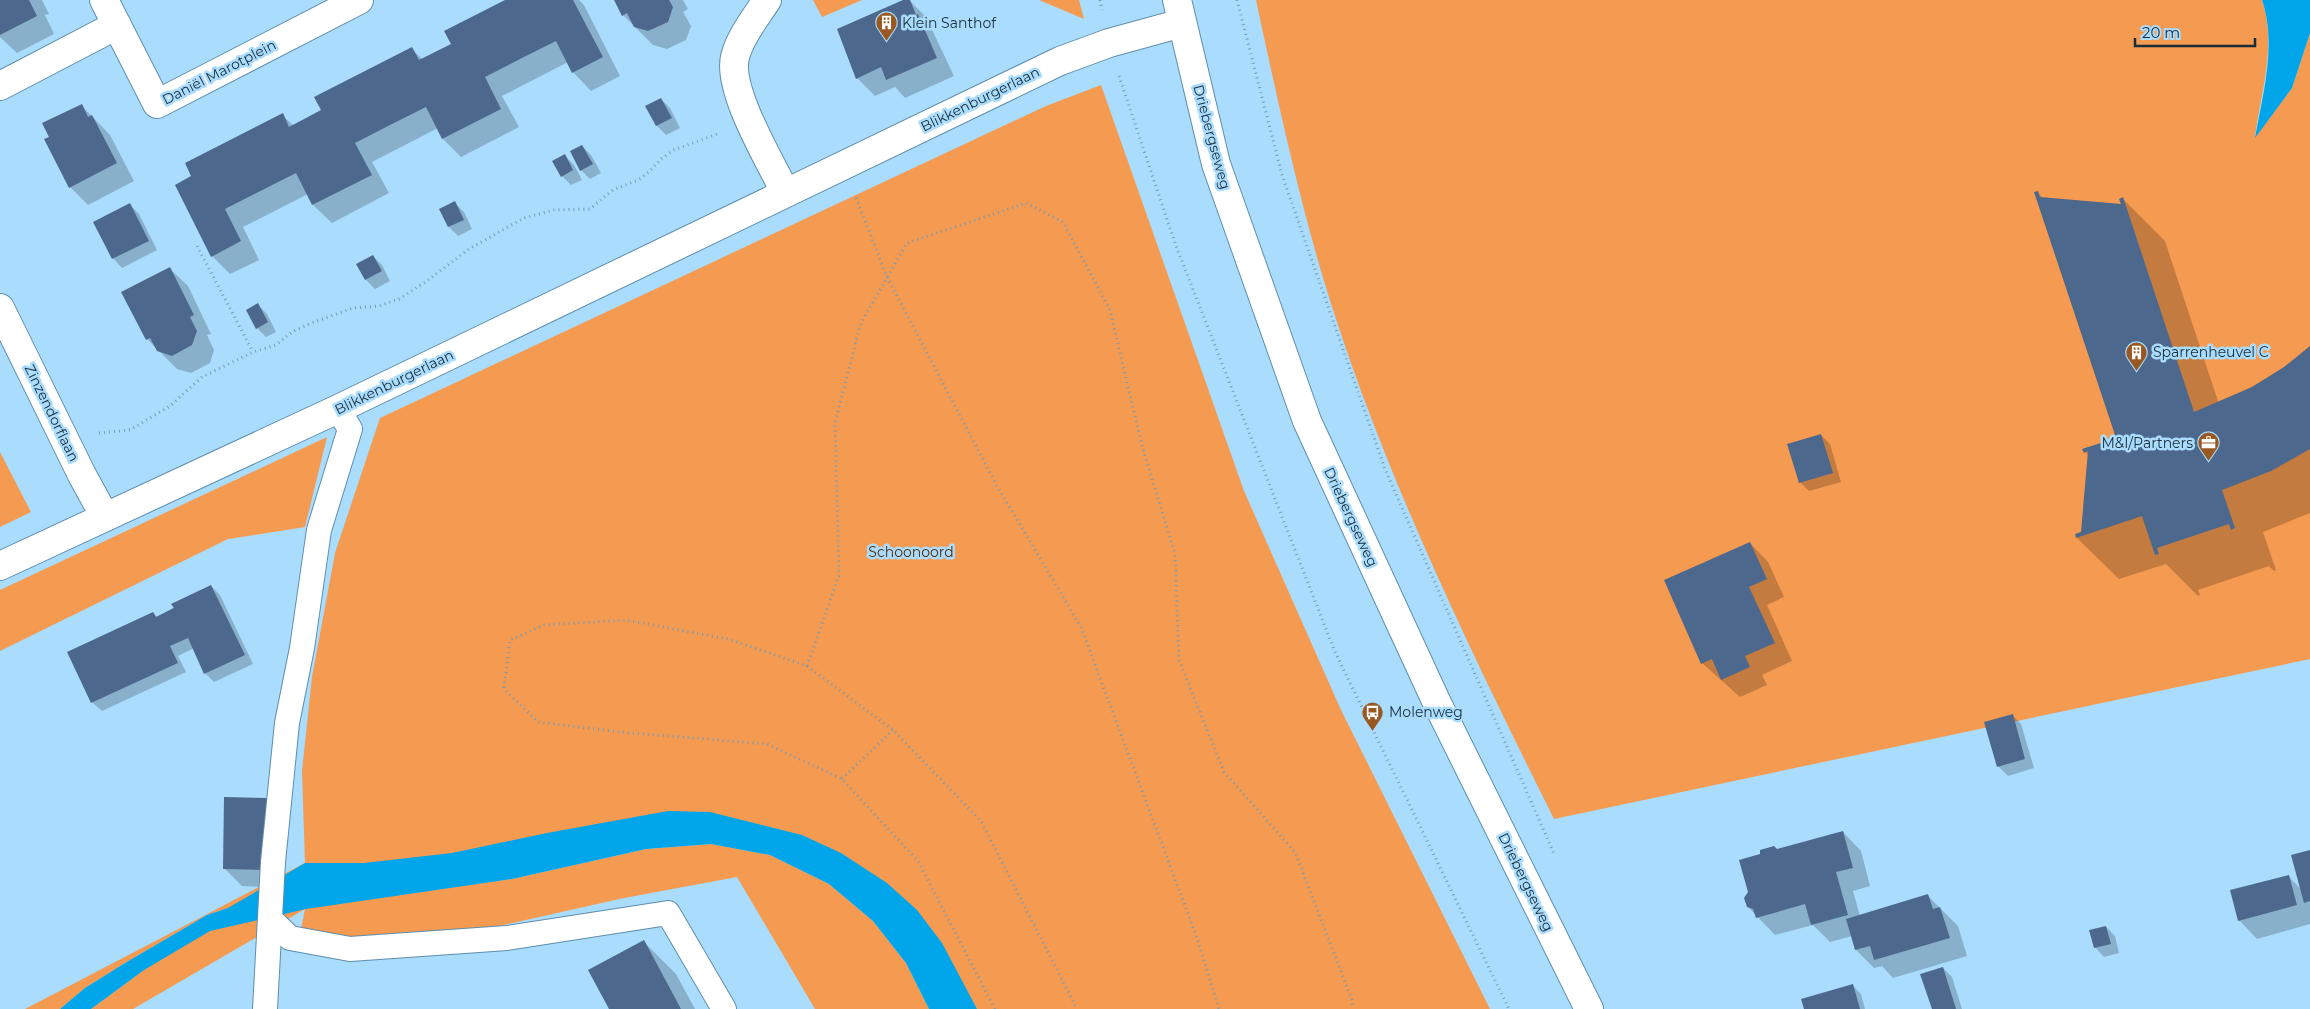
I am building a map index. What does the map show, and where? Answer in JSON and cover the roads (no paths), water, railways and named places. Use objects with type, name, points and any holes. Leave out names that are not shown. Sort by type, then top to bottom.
[{"type":"street","name":"Daniël Marotplein","points":[[104,0],[157,104],[359,0]]},
{"type":"street","points":[[767,0],[746,33],[735,58],[737,87],[750,122],[785,192]]},
{"type":"street","name":"Blikkenburgerlaan","points":[[0,566],[338,409],[1060,61],[1109,43],[1179,11]]},
{"type":"street","name":"Driebergseweg","points":[[1179,11],[1216,164],[1307,421],[1437,703],[1589,1009]]},
{"type":"street","points":[[0,86],[117,25]]},
{"type":"street","name":"Zinzendorflaan","points":[[0,308],[68,443],[82,475],[105,517]]},
{"type":"lane","points":[[265,1009],[270,946],[273,862],[287,723],[302,648],[319,530],[350,429],[338,409]]},
{"type":"lane","points":[[271,920],[290,938],[350,949],[507,938],[668,913],[724,1009]]},
{"type":"water","points":[[2262,0],[2310,0],[2310,33],[2292,88],[2255,138],[2265,87],[2268,51],[2266,17]]},
{"type":"water","points":[[668,811],[710,812],[802,835],[841,853],[887,883],[917,910],[942,943],[977,1009],[929,1009],[906,963],[873,921],[829,884],[770,855],[711,844],[646,849],[512,879],[306,909],[210,931],[144,970],[91,1009],[60,1009],[85,988],[125,963],[207,915],[228,908],[305,863],[364,863],[452,853]]},
{"type":"place","name":"Klein Santhof","points":[[886,42]]},
{"type":"place","name":"Sparrenheuvel C","points":[[2137,371]]},
{"type":"place","name":"M&I/Partners","points":[[2209,462]]},
{"type":"place","name":"Molenweg","points":[[1373,731]]},
{"type":"park label","name":"Schoonoord","points":[[911,552]]}]
